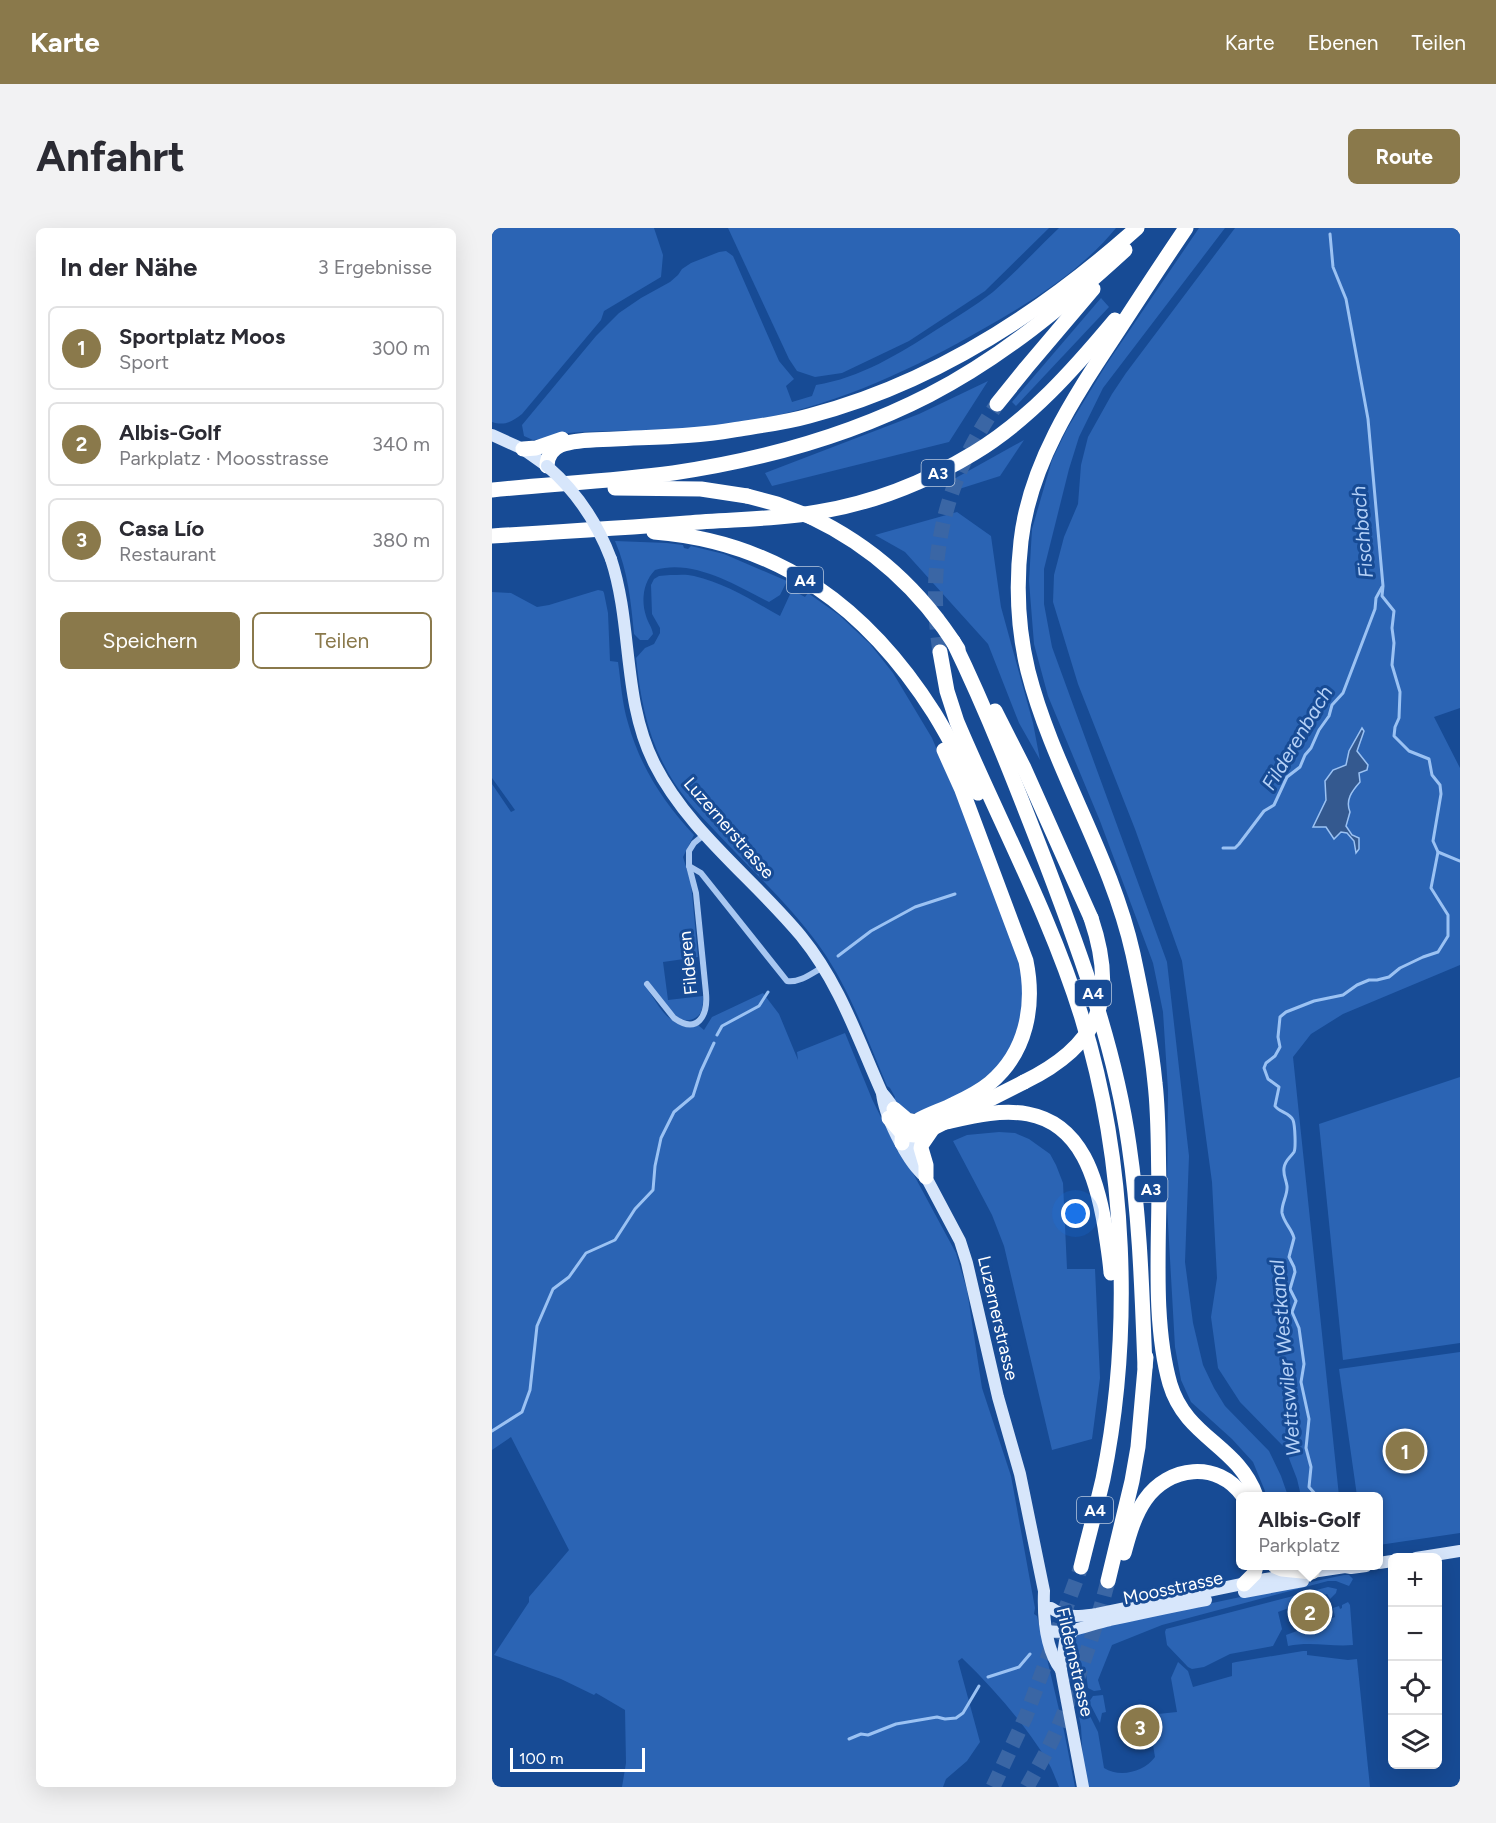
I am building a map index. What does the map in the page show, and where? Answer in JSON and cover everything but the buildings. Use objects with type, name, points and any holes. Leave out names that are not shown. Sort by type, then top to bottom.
[{"type":"highway","points":[[547,466],[548,457],[555,448],[563,444],[711,433],[808,417],[856,402],[961,355],[1007,328],[1097,264],[1137,228]]},
{"type":"highway","points":[[997,404],[1018,376],[1066,324],[1142,228]]},
{"type":"highway","name":"A3","points":[[1145,1367],[1150,1312],[1151,1188],[1149,1089],[1143,1011],[1132,953],[1119,903],[1040,712],[1027,668],[1019,609],[1019,565],[1029,502],[1054,434],[1097,362],[1186,228]]},
{"type":"highway","name":"A3","points":[[492,536],[816,513],[891,493],[932,477],[975,452],[1006,430],[1044,397],[1095,344],[1176,242]]},
{"type":"highway","points":[[492,490],[692,470],[794,447],[853,428],[931,394],[981,364],[1052,314],[1125,250]]},
{"type":"highway","points":[[523,449],[536,448],[565,439],[586,441]]},
{"type":"highway","name":"A4","points":[[492,490],[701,489],[747,496],[777,504],[811,517],[857,542],[892,570],[916,594],[953,641],[993,729],[1043,854],[1090,986],[1109,1051],[1129,1145],[1138,1215],[1145,1367],[1134,1470],[1112,1582],[1137,1513],[1154,1489],[1167,1479],[1187,1471],[1207,1472],[1229,1482],[1238,1492]]},
{"type":"highway","name":"A4","points":[[609,529],[685,535],[724,544],[763,558],[807,581],[838,602],[868,628],[900,665],[950,740],[1036,902]]},
{"type":"highway","points":[[926,1177],[922,1144],[940,1125],[1052,1067],[1070,1054],[1082,1041],[1093,1022],[1102,993],[1103,973],[1098,942],[1090,918],[1007,733],[987,695],[953,641]]},
{"type":"highway","name":"A4","points":[[940,652],[947,691],[957,722],[1060,957],[1077,1005],[1103,1096],[1110,1141],[1117,1202],[1120,1285],[1119,1356],[1103,1479],[1081,1567]]},
{"type":"highway","points":[[900,665],[932,725],[962,790],[1026,960],[1030,985],[1026,1027],[1017,1050],[1002,1071],[974,1094],[907,1133]]},
{"type":"highway","points":[[1143,1011],[1156,1086],[1159,1290],[1168,1375],[1178,1405],[1185,1415],[1200,1432],[1236,1462],[1254,1492]]},
{"type":"highway","points":[[891,1114],[907,1120],[907,1133]]},
{"type":"highway","points":[[907,1133],[992,1114],[1027,1114],[1051,1122],[1076,1142],[1089,1166],[1103,1220],[1111,1267],[1119,1356]]},
{"type":"highway","points":[[1244,1584],[1256,1570]]},
{"type":"highway","points":[[1292,1570],[1312,1572]]},
{"type":"main road","name":"Luzernerstrasse","points":[[492,435],[523,449],[547,466],[584,506],[601,535],[611,559],[622,603],[632,691],[638,720],[664,781],[679,803],[783,916],[824,967],[849,1014],[882,1093],[884,1105],[907,1133],[926,1177],[960,1241],[968,1263],[998,1397],[1020,1474]]},
{"type":"main road","name":"Fildernstrasse","points":[[1020,1474],[1044,1591],[1043,1611],[1053,1630],[1083,1787]]},
{"type":"main road","points":[[1442,1553],[1460,1551]]},
{"type":"main road","name":"Moosstrasse","points":[[1312,1572],[1325,1570]]},
{"type":"main road","name":"Moosstrasse","points":[[1053,1630],[1074,1631],[1269,1574],[1348,1570]]},
{"type":"main road","name":"Moosstrasse","points":[[1051,1608],[1067,1616],[1097,1614],[1244,1584],[1269,1574]]},
{"type":"main road","points":[[1044,1591],[1051,1608],[1053,1630]]},
{"type":"main road","name":"Moosstrasse","points":[[1053,1630],[1097,1614]]},
{"type":"main road","points":[[1061,1670],[1065,1641],[1074,1631]]},
{"type":"street","points":[[705,833],[689,851],[689,866],[701,873],[787,981],[800,980],[824,967]]},
{"type":"street","name":"Filderen","points":[[647,984],[674,1018],[680,1022],[693,1023],[704,1016],[706,993],[696,893],[689,866]]},
{"type":"shaded area","points":[[492,228],[654,228],[663,255],[661,277],[604,311],[601,320],[522,414],[511,421],[500,424],[492,422]]},
{"type":"shaded area","points":[[728,228],[1049,228],[985,291],[909,341],[842,373],[815,377],[797,371],[789,359]]},
{"type":"shaded area","points":[[1059,228],[1116,228],[1071,272],[1019,308],[931,357],[849,394],[793,411],[696,429],[568,433],[533,440],[524,436],[522,425],[596,336],[619,313],[670,282],[691,263],[719,252],[726,251],[733,256],[779,361],[794,379],[786,386],[792,402],[812,396],[816,385],[848,377],[879,364],[965,312],[1010,277]]},
{"type":"shaded area","points":[[1199,228],[1225,228],[1103,388],[1079,437],[1044,569],[1044,604],[1052,647],[1167,962],[1189,1156],[1185,1262],[1193,1323],[1203,1365],[1225,1406],[1269,1451],[1287,1492],[1265,1492],[1253,1462],[1232,1439],[1191,1402],[1181,1380],[1175,1347],[1167,1206],[1168,1090],[1163,1012],[1153,963],[1100,821],[1048,696],[1034,644],[1029,581],[1032,529],[1052,460],[1067,429],[1106,365]]},
{"type":"shaded area","points":[[1235,228],[1460,228],[1460,708],[1434,717],[1460,768],[1460,965],[1343,1014],[1311,1034],[1293,1057],[1339,1492],[1300,1492],[1285,1448],[1240,1402],[1218,1368],[1211,1317],[1217,1278],[1212,1182],[1182,961],[1135,829],[1078,684],[1053,602],[1054,575],[1064,537],[1078,504],[1081,465],[1088,437],[1126,373]]},
{"type":"shaded area","points":[[1101,298],[1109,307],[1016,406],[1012,402]]},
{"type":"shaded area","points":[[988,381],[949,442],[772,486],[765,473],[919,414]]},
{"type":"shaded area","points":[[1024,440],[1000,476],[956,490],[945,484]]},
{"type":"shaded area","points":[[957,512],[991,536],[1001,607],[1033,723],[1040,760],[1019,723],[988,644],[905,552],[875,535]]},
{"type":"shaded area","points":[[615,541],[667,543],[683,545],[688,549],[691,546],[724,554],[787,581],[780,595],[769,602],[699,571],[684,568],[655,570],[648,580],[643,598],[644,610],[653,634],[648,640],[640,640],[634,634],[626,575]]},
{"type":"shaded area","points":[[691,575],[717,583],[780,616],[792,590],[805,597],[808,593],[839,615],[870,644],[893,673],[932,738],[966,819],[1021,965],[1025,999],[1015,1042],[994,1071],[966,1091],[917,1113],[909,1113],[894,1100],[895,1097],[887,1086],[849,997],[820,947],[783,902],[694,808],[668,773],[648,725],[636,658],[645,648],[654,644],[660,633],[660,628],[652,614],[651,585],[659,576]]},
{"type":"shaded area","points":[[598,590],[604,593],[608,613],[610,661],[618,662],[624,708],[633,739],[654,783],[672,810],[694,835],[683,857],[691,883],[698,957],[663,962],[668,1000],[703,996],[701,1012],[695,1018],[682,1019],[669,1012],[648,990],[667,1016],[679,1023],[698,1025],[704,1030],[712,1017],[763,993],[779,1014],[798,1060],[797,1052],[845,1033],[872,1099],[898,1152],[901,1151],[956,1253],[967,1290],[982,1388],[1011,1476],[1035,1608],[1034,1614],[1037,1616],[1075,1787],[1059,1787],[1047,1760],[1027,1731],[996,1693],[962,1658],[958,1661],[980,1742],[967,1761],[946,1779],[943,1787],[622,1787],[626,1763],[625,1710],[596,1693],[594,1695],[561,1679],[494,1655],[529,1602],[529,1597],[569,1550],[511,1437],[492,1450],[492,784],[511,812],[515,810],[492,778],[492,592],[511,593],[537,607]]},
{"type":"shaded area","points":[[1362,728],[1364,731],[1357,751],[1368,765],[1367,770],[1359,773],[1360,782],[1350,796],[1348,804],[1350,812],[1346,826],[1352,835],[1359,838],[1359,849],[1356,853],[1354,841],[1347,833],[1341,832],[1334,839],[1326,827],[1313,827],[1326,800],[1325,781],[1333,770],[1346,765],[1349,751]]},
{"type":"shaded area","points":[[1460,1077],[1460,1343],[1343,1360],[1319,1124]]},
{"type":"shaded area","points":[[1015,1133],[1029,1139],[1050,1154],[1063,1183],[1067,1269],[1095,1269],[1100,1378],[1092,1439],[1052,1450],[1004,1246],[992,1215],[953,1141],[967,1135]]},
{"type":"shaded area","points":[[1460,1352],[1460,1533],[1383,1544],[1383,1492],[1356,1492],[1339,1369]]},
{"type":"shaded area","points":[[1349,1575],[1353,1579],[1349,1586],[1336,1581],[1328,1581],[1162,1625],[1112,1645],[1098,1680],[1101,1690],[1094,1691],[1088,1688],[1085,1667],[1079,1667],[1083,1702],[1098,1732],[1104,1768],[1117,1773],[1131,1772],[1145,1766],[1155,1757],[1148,1715],[1177,1712],[1171,1678],[1178,1662],[1188,1671],[1193,1687],[1232,1676],[1232,1663],[1236,1662],[1303,1651],[1307,1651],[1307,1655],[1357,1659],[1370,1787],[1087,1787],[1081,1727],[1067,1654],[1072,1637],[1086,1630]]},
{"type":"shaded area","points":[[1328,1587],[1337,1589],[1330,1599],[1327,1594],[1278,1612],[1282,1629],[1273,1646],[1230,1654],[1204,1667],[1192,1669],[1167,1645],[1166,1629]]},
{"type":"shaded area","points":[[1348,1602],[1353,1645],[1288,1646],[1286,1635],[1335,1617],[1333,1608],[1339,1606],[1340,1609]]},
{"type":"shaded area","points":[[1103,1695],[1106,1712],[1102,1713],[1100,1723],[1089,1702],[1093,1696]]},
{"type":"waterway","name":"Fischbach","points":[[1330,234],[1333,267],[1346,299],[1368,419],[1382,596],[1394,611],[1392,665],[1400,692],[1399,718],[1394,736],[1409,751],[1429,759],[1432,775],[1440,785],[1441,794],[1433,841],[1438,852],[1460,861]]},
{"type":"waterway","name":"Filderenbach","points":[[1223,848],[1235,848],[1239,844],[1264,811],[1274,805],[1287,777],[1300,767],[1329,716],[1332,705],[1343,693],[1375,609],[1376,598],[1382,587]]},
{"type":"waterway","name":"Wettswiler Westkanal","points":[[1313,1492],[1309,1487],[1311,1467],[1306,1448],[1309,1419],[1301,1382],[1304,1364],[1299,1328],[1292,1312],[1296,1301],[1290,1289],[1295,1272],[1289,1257],[1294,1238],[1282,1213],[1287,1189],[1284,1168],[1295,1150],[1294,1127],[1292,1118],[1275,1106],[1279,1087],[1268,1079],[1264,1068],[1280,1047],[1278,1037],[1280,1017],[1286,1012],[1314,1001],[1343,995],[1369,980],[1389,977],[1400,968],[1438,952],[1448,936],[1448,915],[1431,888],[1438,852]]},
{"type":"waterway","name":"Filderenbach","points":[[838,956],[871,931],[915,907],[955,894]]},
{"type":"waterway","name":"Filderenbach","points":[[717,1035],[722,1026],[759,1006],[768,992]]},
{"type":"waterway","name":"Filderenbach","points":[[492,1431],[522,1412],[530,1390],[537,1326],[553,1289],[569,1277],[586,1253],[615,1240],[635,1209],[653,1190],[661,1138],[674,1112],[693,1096],[714,1043]]},
{"type":"waterway","points":[[988,1677],[1019,1667],[1030,1654]]},
{"type":"waterway","points":[[849,1739],[861,1734],[868,1735],[896,1724],[937,1717],[956,1718],[963,1713],[979,1686]]},
{"type":"tunnel","points":[[940,652],[936,618],[936,585],[943,522],[964,463],[997,404]]},
{"type":"tunnel","points":[[993,1787],[1026,1716],[1081,1567]]},
{"type":"tunnel","points":[[1027,1787],[1052,1741],[1073,1690],[1108,1581]]},
{"type":"place","name":"Sportplatz Moos","points":[[1405,1451]]},
{"type":"place","name":"Albis-Golf","points":[[1310,1612]]},
{"type":"place","name":"Casa Lío","points":[[1140,1727]]}]
